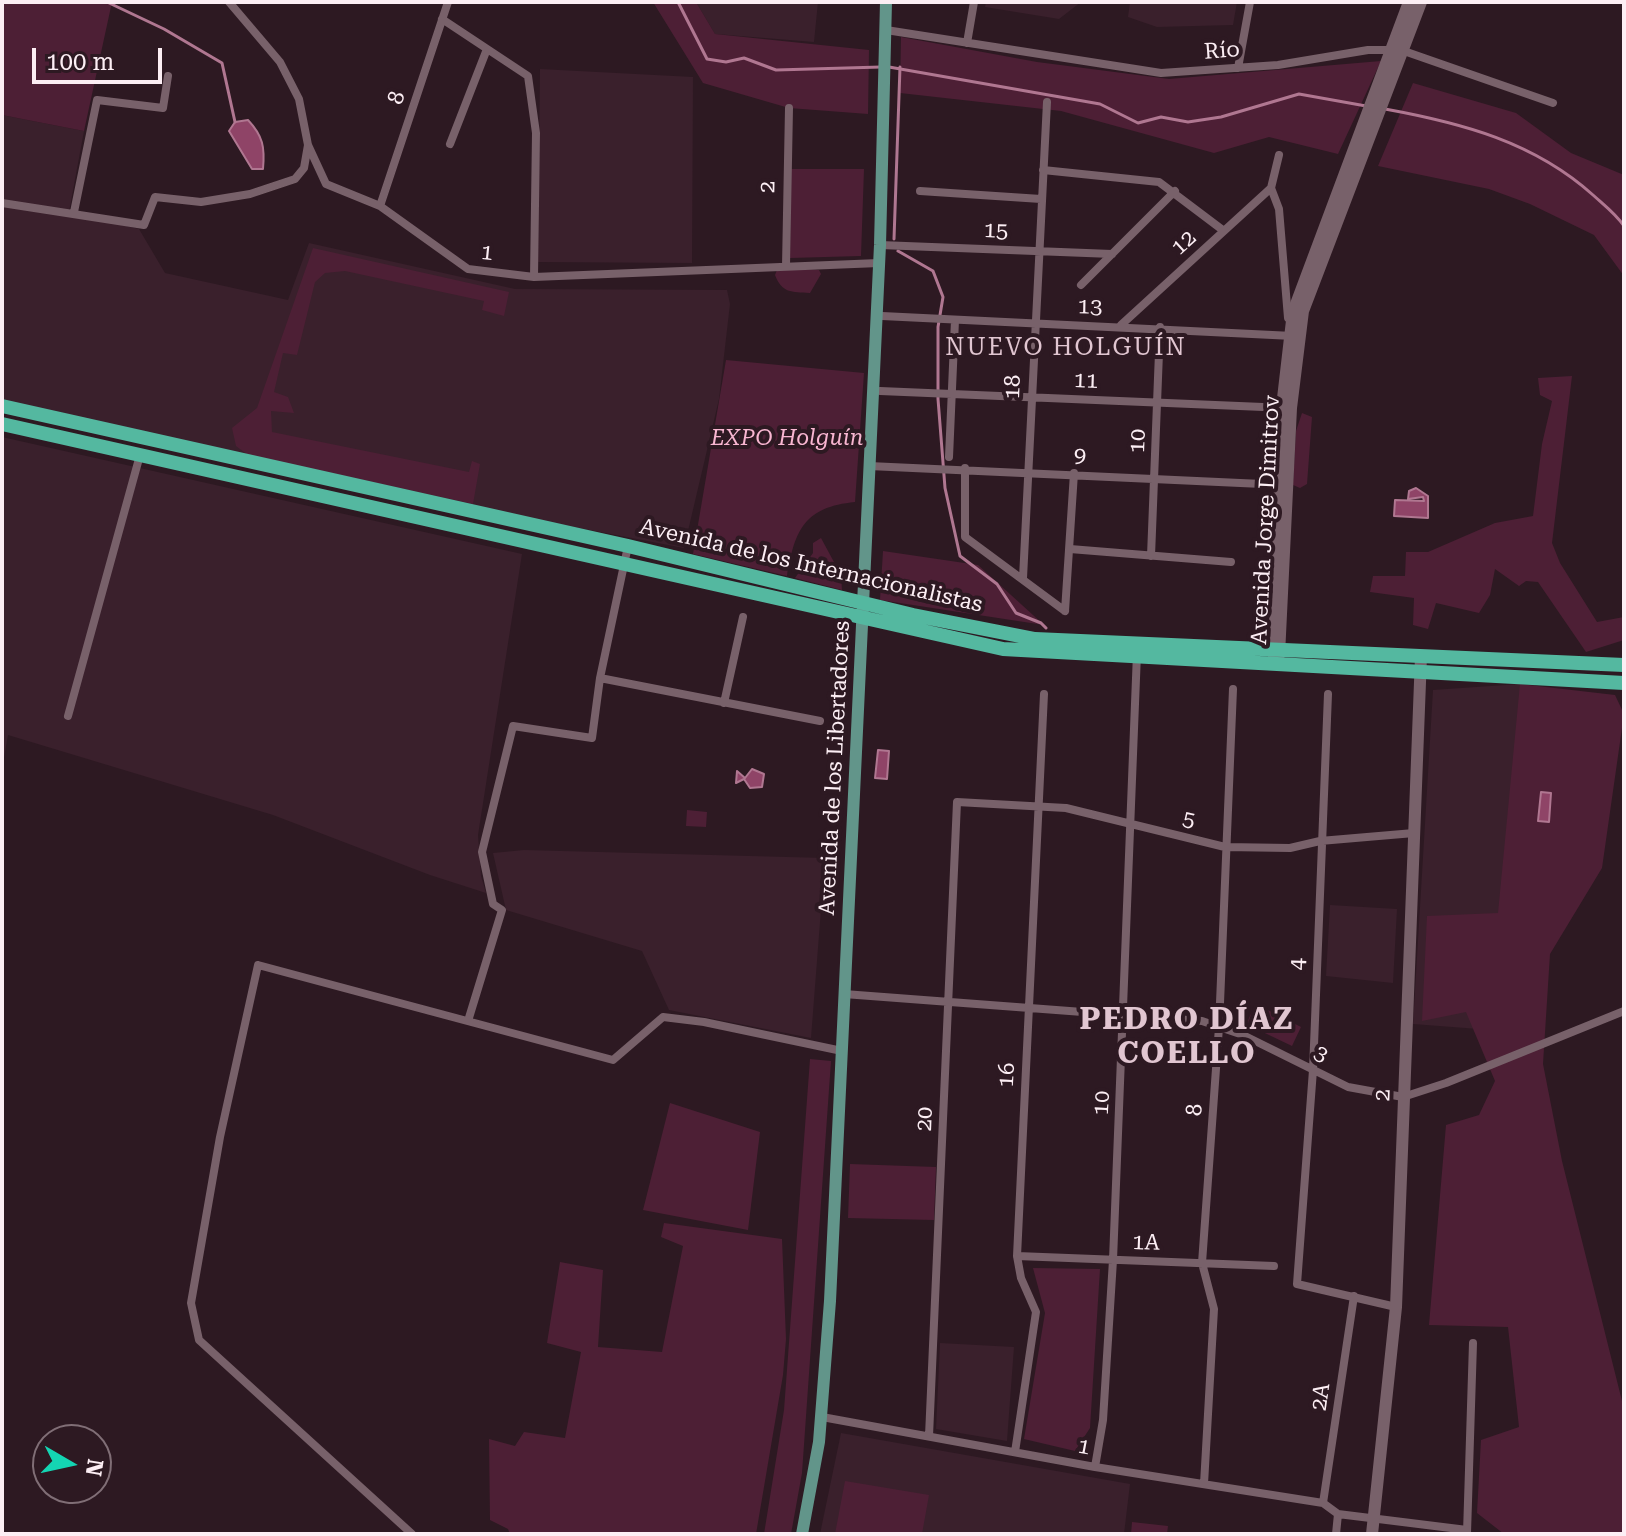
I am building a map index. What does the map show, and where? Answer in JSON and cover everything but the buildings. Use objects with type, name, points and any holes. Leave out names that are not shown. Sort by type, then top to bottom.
[{"type":"highway","name":"Avenida de los Internacionalistas","points":[[2,406],[628,546],[864,603],[1035,639],[1275,665],[1624,683]]},
{"type":"highway","name":"Avenida de los Internacionalistas","points":[[2,424],[624,563],[863,620],[1003,649],[1277,649],[1624,665]]},
{"type":"main road","name":"Avenida de los Libertadores","points":[[802,1534],[822,1417],[864,603],[880,245],[886,2]]},
{"type":"street","name":"1","points":[[229,2],[280,62],[299,99],[308,145],[326,184],[380,206],[468,269],[534,277],[879,263]]},
{"type":"street","name":"8","points":[[380,206],[448,2]]},
{"type":"street","points":[[967,43],[974,2]]},
{"type":"street","points":[[1238,68],[1250,2]]},
{"type":"street","name":"Avenida Jorge Dimitrov","points":[[1275,665],[1286,408],[1298,293],[1367,127],[1396,50],[1409,2]]},
{"type":"street","name":"Avenida Jorge Dimitrov","points":[[1396,50],[1421,2]]},
{"type":"street","points":[[442,19],[528,76],[536,133],[534,277]]},
{"type":"street","name":"Río","points":[[886,30],[1161,73],[1238,68],[1396,50],[1553,103]]},
{"type":"street","points":[[450,144],[487,49]]},
{"type":"street","points":[[74,212],[97,100],[163,108],[168,76]]},
{"type":"street","name":"18","points":[[1023,578],[1037,250],[1047,102]]},
{"type":"street","name":"2","points":[[786,266],[789,108]]},
{"type":"street","points":[[2,203],[144,225],[155,197],[201,202],[250,194],[295,179],[304,168],[308,145]]},
{"type":"street","points":[[1279,155],[1271,188],[1279,209],[1294,336]]},
{"type":"street","points":[[1043,170],[1154,181],[1175,191],[1224,231]]},
{"type":"street","name":"12","points":[[1121,325],[1271,188]]},
{"type":"street","points":[[920,191],[1041,199]]},
{"type":"street","points":[[1081,285],[1175,191]]},
{"type":"street","name":"15","points":[[880,245],[1112,254]]},
{"type":"street","name":"13","points":[[882,316],[1121,325],[1294,336]]},
{"type":"street","points":[[949,457],[955,320]]},
{"type":"street","name":"10","points":[[1151,556],[1160,327]]},
{"type":"street","name":"11","points":[[880,391],[1286,408]]},
{"type":"street","points":[[68,716],[140,455]]},
{"type":"street","name":"9","points":[[869,466],[1074,473],[1283,485]]},
{"type":"street","points":[[965,468],[964,535],[1065,611],[1074,473]]},
{"type":"street","points":[[468,1021],[502,910],[493,904],[482,852],[513,726],[592,738],[600,678],[628,546]]},
{"type":"street","points":[[1070,549],[1231,562]]},
{"type":"street","points":[[724,703],[743,617]]},
{"type":"street","name":"10","points":[[1095,1467],[1103,1420],[1113,1260],[1137,651]]},
{"type":"street","name":"2","points":[[1372,1534],[1396,1307],[1421,656]]},
{"type":"street","points":[[600,678],[820,721]]},
{"type":"street","name":"8","points":[[1204,1484],[1214,1309],[1202,1263],[1219,1027],[1233,689]]},
{"type":"street","name":"16","points":[[1015,1452],[1036,1312],[1021,1278],[1017,1256],[1044,694]]},
{"type":"street","name":"4","points":[[1328,694],[1313,1070],[1297,1284],[1354,1296]]},
{"type":"street","name":"5","points":[[957,802],[1066,808],[1225,847],[1290,848],[1320,841],[1414,833]]},
{"type":"street","name":"20","points":[[929,1436],[957,802]]},
{"type":"street","points":[[412,1534],[199,1340],[191,1303],[220,1137],[258,965],[613,1060],[663,1017],[704,1022],[842,1051]]},
{"type":"street","name":"3","points":[[844,994],[1202,1021],[1348,1087],[1403,1097]]},
{"type":"street","points":[[1403,1097],[1624,1011]]},
{"type":"street","name":"1A","points":[[1017,1256],[1274,1266]]},
{"type":"street","points":[[1354,1296],[1396,1307]]},
{"type":"street","name":"2A","points":[[1323,1503],[1354,1296]]},
{"type":"street","points":[[1467,1532],[1473,1343]]},
{"type":"street","name":"1","points":[[822,1417],[1095,1467],[1323,1503],[1338,1514],[1467,1532]]},
{"type":"street","points":[[1336,1534],[1338,1514]]},
{"type":"shaded area","points":[[696,2],[818,2],[814,42],[715,34]]},
{"type":"shaded area","points":[[986,2],[1081,2],[1059,19],[985,7]]},
{"type":"shaded area","points":[[1130,2],[1237,2],[1233,25],[1157,27],[1128,17]]},
{"type":"shaded area","points":[[540,69],[693,77],[692,263],[538,262]]},
{"type":"shaded area","points":[[2,115],[84,131],[69,212],[139,229],[165,273],[288,300],[309,243],[515,289],[727,290],[730,304],[719,399],[684,548],[464,506],[2,402]]},
{"type":"shaded area","points":[[248,120],[262,142],[263,169],[252,169],[229,131],[235,122]]},
{"type":"shaded area","points":[[2,437],[522,554],[478,835],[481,876],[486,893],[273,815],[8,735],[2,769]]},
{"type":"shaded area","points":[[1416,488],[1428,496],[1428,518],[1394,516],[1395,500],[1424,501],[1423,497],[1408,499],[1409,491]]},
{"type":"shaded area","points":[[1520,684],[1550,954],[1531,1033],[1413,1024],[1433,690]]},
{"type":"shaded area","points":[[878,750],[889,751],[887,779],[875,778]]},
{"type":"shaded area","points":[[752,769],[764,774],[762,787],[750,788],[744,779],[736,783],[737,771],[745,778]]},
{"type":"shaded area","points":[[1541,792],[1551,793],[1549,822],[1538,821]]},
{"type":"shaded area","points":[[524,850],[825,858],[811,1038],[669,1010],[642,951],[506,910],[493,853]]},
{"type":"shaded area","points":[[1330,905],[1397,909],[1393,983],[1326,976]]},
{"type":"shaded area","points":[[940,1343],[1014,1347],[1007,1441],[936,1429]]},
{"type":"shaded area","points":[[841,1433],[1130,1484],[1124,1534],[820,1534]]},
{"type":"green space","points":[[2,2],[112,2],[84,131],[2,115]]},
{"type":"green space","points":[[653,2],[696,2],[715,34],[869,50],[868,114],[789,108],[703,83]]},
{"type":"green space","points":[[901,37],[1037,62],[1169,79],[1381,61],[1338,154],[1269,137],[1214,153],[1061,111],[900,93]]},
{"type":"green space","points":[[1413,83],[1516,113],[1571,153],[1624,175],[1624,276],[1594,235],[1530,204],[1489,189],[1378,166]]},
{"type":"green space","points":[[791,169],[864,169],[861,256],[790,258]]},
{"type":"green space","points":[[313,248],[509,292],[504,316],[482,310],[484,301],[345,271],[325,273],[315,282],[297,355],[283,353],[274,392],[288,397],[294,413],[271,411],[272,432],[469,472],[472,461],[480,464],[473,504],[248,455],[236,446],[232,428],[257,408]]},
{"type":"green space","points":[[777,270],[819,270],[821,274],[810,293],[788,290],[775,275]]},
{"type":"green space","name":"EXPO Holguín","points":[[726,360],[864,373],[855,502],[824,509],[805,523],[794,545],[787,576],[693,554]]},
{"type":"green space","points":[[1572,376],[1552,543],[1560,563],[1597,622],[1624,617],[1624,640],[1586,652],[1538,582],[1526,581],[1519,586],[1495,569],[1490,595],[1479,613],[1436,603],[1428,629],[1413,625],[1414,598],[1370,592],[1373,576],[1405,576],[1406,552],[1428,552],[1495,523],[1533,516],[1542,444],[1552,401],[1540,395],[1538,378]]},
{"type":"green space","points":[[1302,413],[1312,417],[1307,484],[1300,488],[1293,485],[1296,431]]},
{"type":"green space","points":[[821,538],[841,575],[842,590],[795,578],[813,553],[813,543]]},
{"type":"green space","points":[[883,551],[978,565],[1044,625],[880,600]]},
{"type":"green space","points":[[1520,684],[1615,695],[1624,714],[1602,868],[1550,954],[1543,1064],[1562,1161],[1624,1409],[1624,1534],[1504,1534],[1477,1513],[1481,1440],[1519,1427],[1508,1327],[1429,1325],[1446,1125],[1479,1115],[1495,1081],[1466,1012],[1422,1021],[1427,916],[1498,913]]},
{"type":"green space","points":[[687,810],[707,812],[706,827],[686,826]]},
{"type":"green space","points":[[1256,1004],[1301,1027],[1292,1046],[1246,1024]]},
{"type":"green space","points":[[810,1059],[831,1061],[802,1473],[791,1534],[764,1534],[784,1410]]},
{"type":"green space","points":[[670,1103],[760,1132],[748,1230],[643,1210]]},
{"type":"green space","points":[[850,1164],[936,1167],[934,1220],[848,1218]]},
{"type":"green space","points":[[664,1223],[782,1239],[786,1339],[783,1375],[756,1534],[510,1534],[508,1529],[490,1520],[489,1439],[515,1446],[524,1432],[565,1438],[581,1352],[547,1343],[560,1262],[603,1270],[598,1347],[662,1352],[683,1246],[661,1237]]},
{"type":"green space","points":[[1033,1268],[1100,1269],[1090,1428],[1075,1451],[1024,1439],[1045,1313]]},
{"type":"green space","points":[[845,1481],[929,1495],[922,1534],[835,1534]]},
{"type":"green space","points":[[1132,1522],[1168,1526],[1167,1534],[1131,1534]]},
{"type":"waterway","points":[[107,2],[164,29],[222,63],[235,122]]},
{"type":"waterway","points":[[678,2],[707,59],[726,62],[744,58],[776,70],[881,67]]},
{"type":"waterway","points":[[889,67],[1100,104],[1138,123],[1161,117],[1188,122],[1221,117],[1299,94],[1366,106]]},
{"type":"waterway","points":[[894,239],[900,67]]},
{"type":"waterway","points":[[1385,109],[1469,128],[1522,148],[1570,177],[1610,210],[1624,226]]},
{"type":"waterway","points":[[898,251],[933,271],[943,297],[938,327],[938,399],[945,488],[960,556],[997,584],[1016,613],[1046,628]]},
{"type":"district","name":"NUEVO HOLGUÍN","points":[[1066,348]]},
{"type":"district","name":"PEDRO DÍAZ COELLO","points":[[1187,1037]]}]
